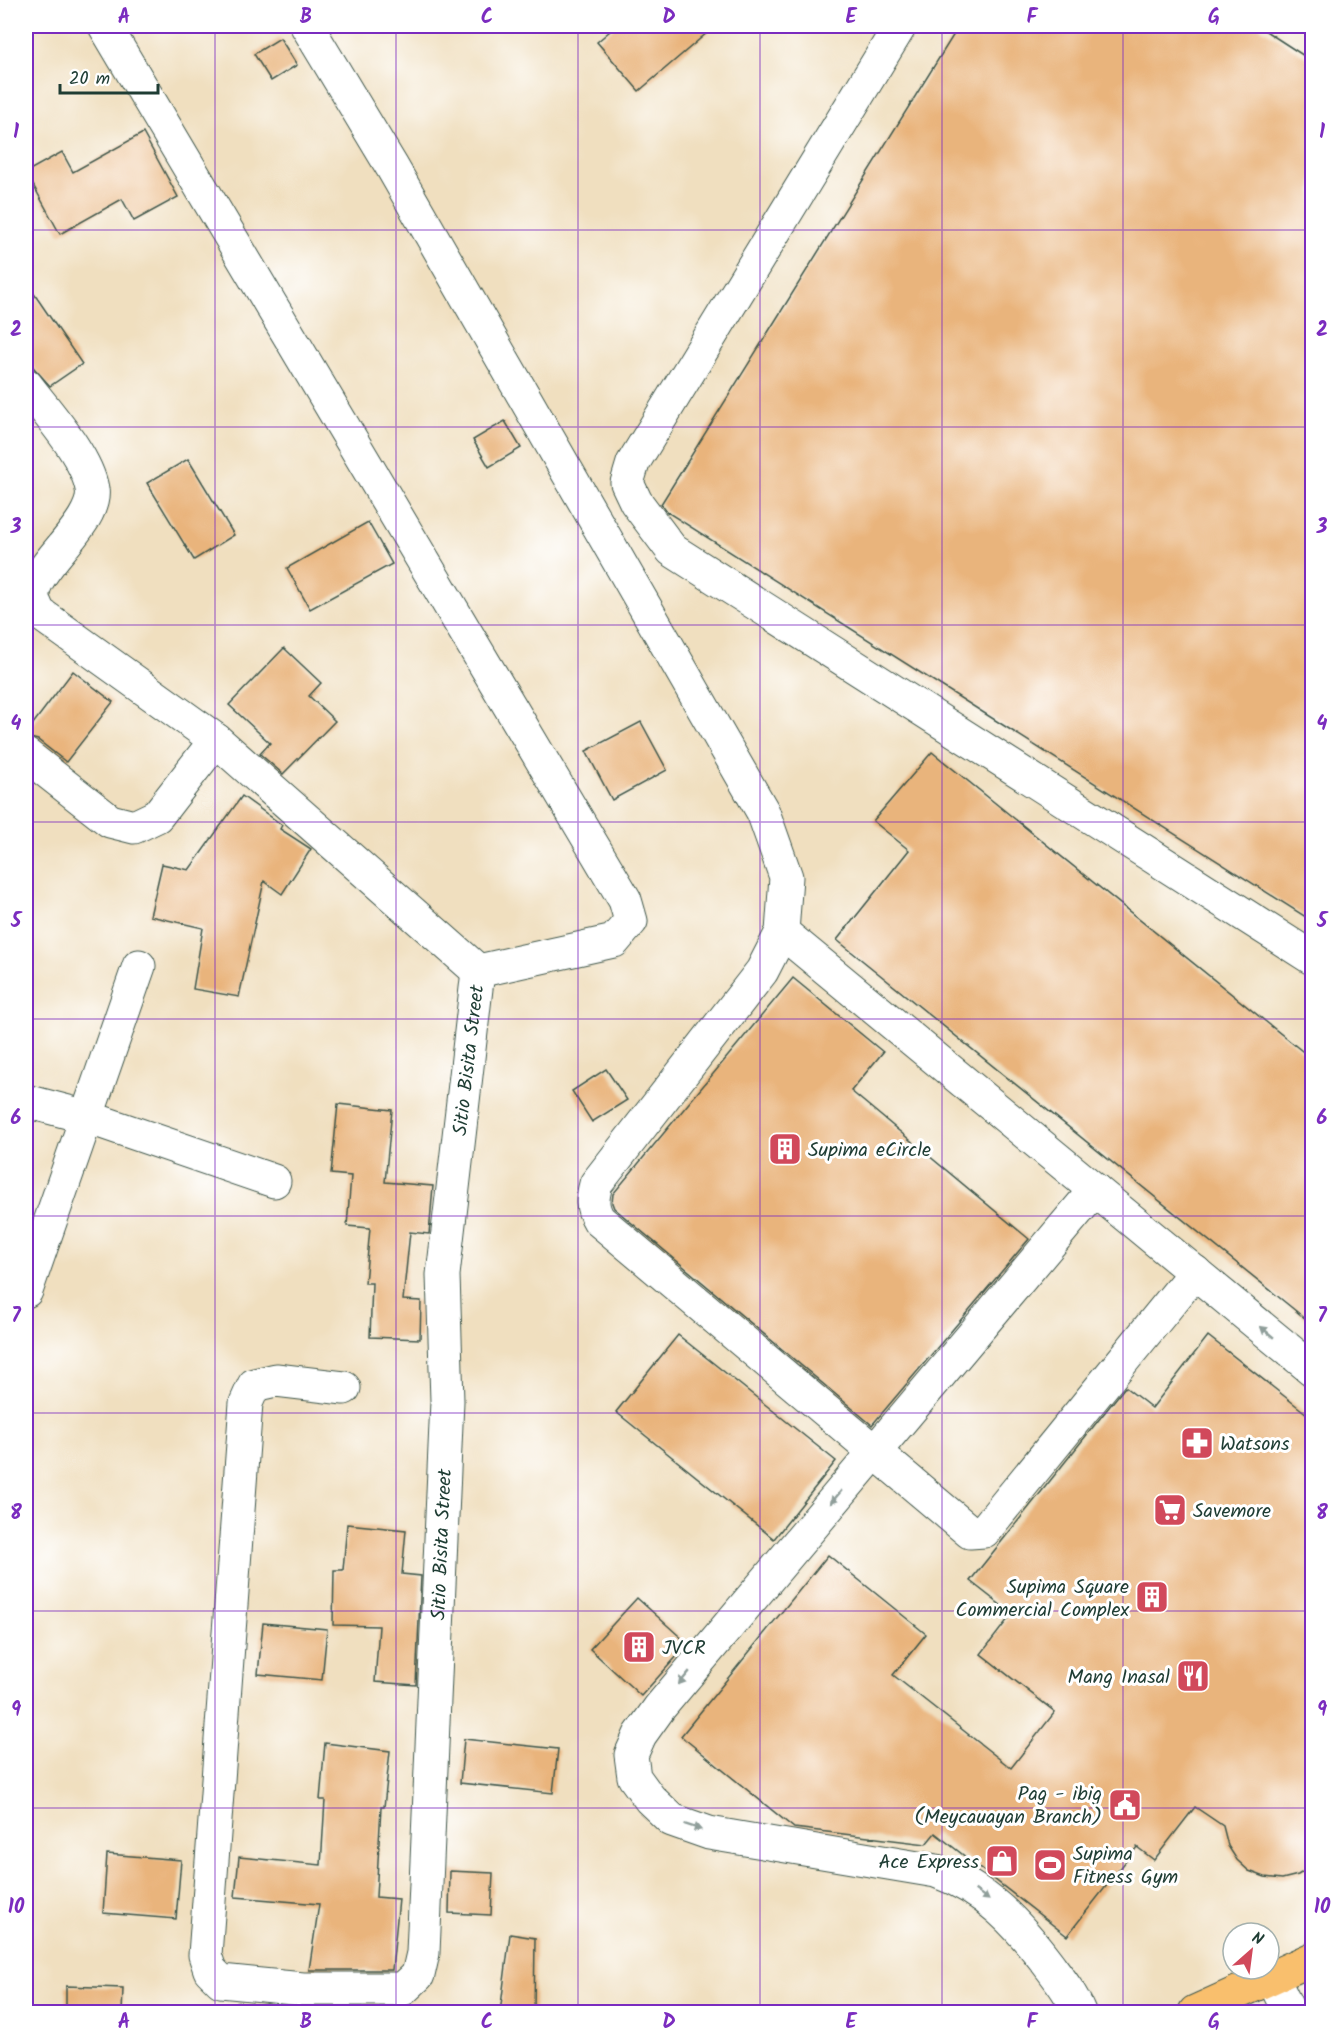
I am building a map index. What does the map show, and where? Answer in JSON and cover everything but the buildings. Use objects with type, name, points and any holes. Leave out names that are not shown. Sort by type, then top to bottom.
[{"type":"main road","points":[[1281,1973],[1312,1959]]},
{"type":"main road","points":[[1195,2013],[1263,1981]]},
{"type":"street","points":[[26,385],[85,465],[93,492],[88,512],[38,579],[33,595],[39,613],[216,740],[478,971],[614,941],[631,921],[625,900],[105,26]]},
{"type":"street","points":[[307,26],[392,167],[763,812],[786,877],[782,932],[762,970],[596,1184],[592,1197],[592,1209],[599,1220],[970,1532],[984,1531],[1195,1272]]},
{"type":"street","points":[[900,26],[633,463],[627,483],[636,502],[672,550],[1312,958]]},
{"type":"street","points":[[26,755],[110,821],[134,827],[157,816],[216,740]]},
{"type":"street","points":[[782,932],[1312,1369]]},
{"type":"street","points":[[26,1291],[139,966]]},
{"type":"street","name":"Sitio Bisita Street","points":[[344,1389],[276,1380],[254,1385],[246,1403],[205,1955],[210,1970],[221,1981],[304,2001],[403,1989],[418,1975],[423,1953],[447,1401],[442,1275],[478,971]]},
{"type":"street","points":[[26,1101],[87,1117],[274,1181]]},
{"type":"street","points":[[1076,2005],[1027,1936],[986,1897],[959,1880],[936,1871],[709,1833],[672,1820],[650,1799],[634,1777],[632,1755],[640,1735],[660,1707],[1095,1190]]},
{"type":"street","points":[[1274,1981],[1289,2013]]},
{"type":"place","name":"Supima eCircle","points":[[785,1149]]},
{"type":"place","name":"Watsons","points":[[1197,1443]]},
{"type":"place","name":"Savemore","points":[[1170,1510]]},
{"type":"place","name":"Supima Square Commercial Complex","points":[[1152,1597]]},
{"type":"place","name":"JVCR","points":[[639,1647]]},
{"type":"place","name":"Mang Inasal","points":[[1193,1676]]},
{"type":"place","name":"Pag - ibig (Meycauayan Branch)","points":[[1125,1805]]},
{"type":"place","name":"Ace Express","points":[[1002,1861]]},
{"type":"place","name":"Supima Fitness Gym","points":[[1050,1865]]}]
